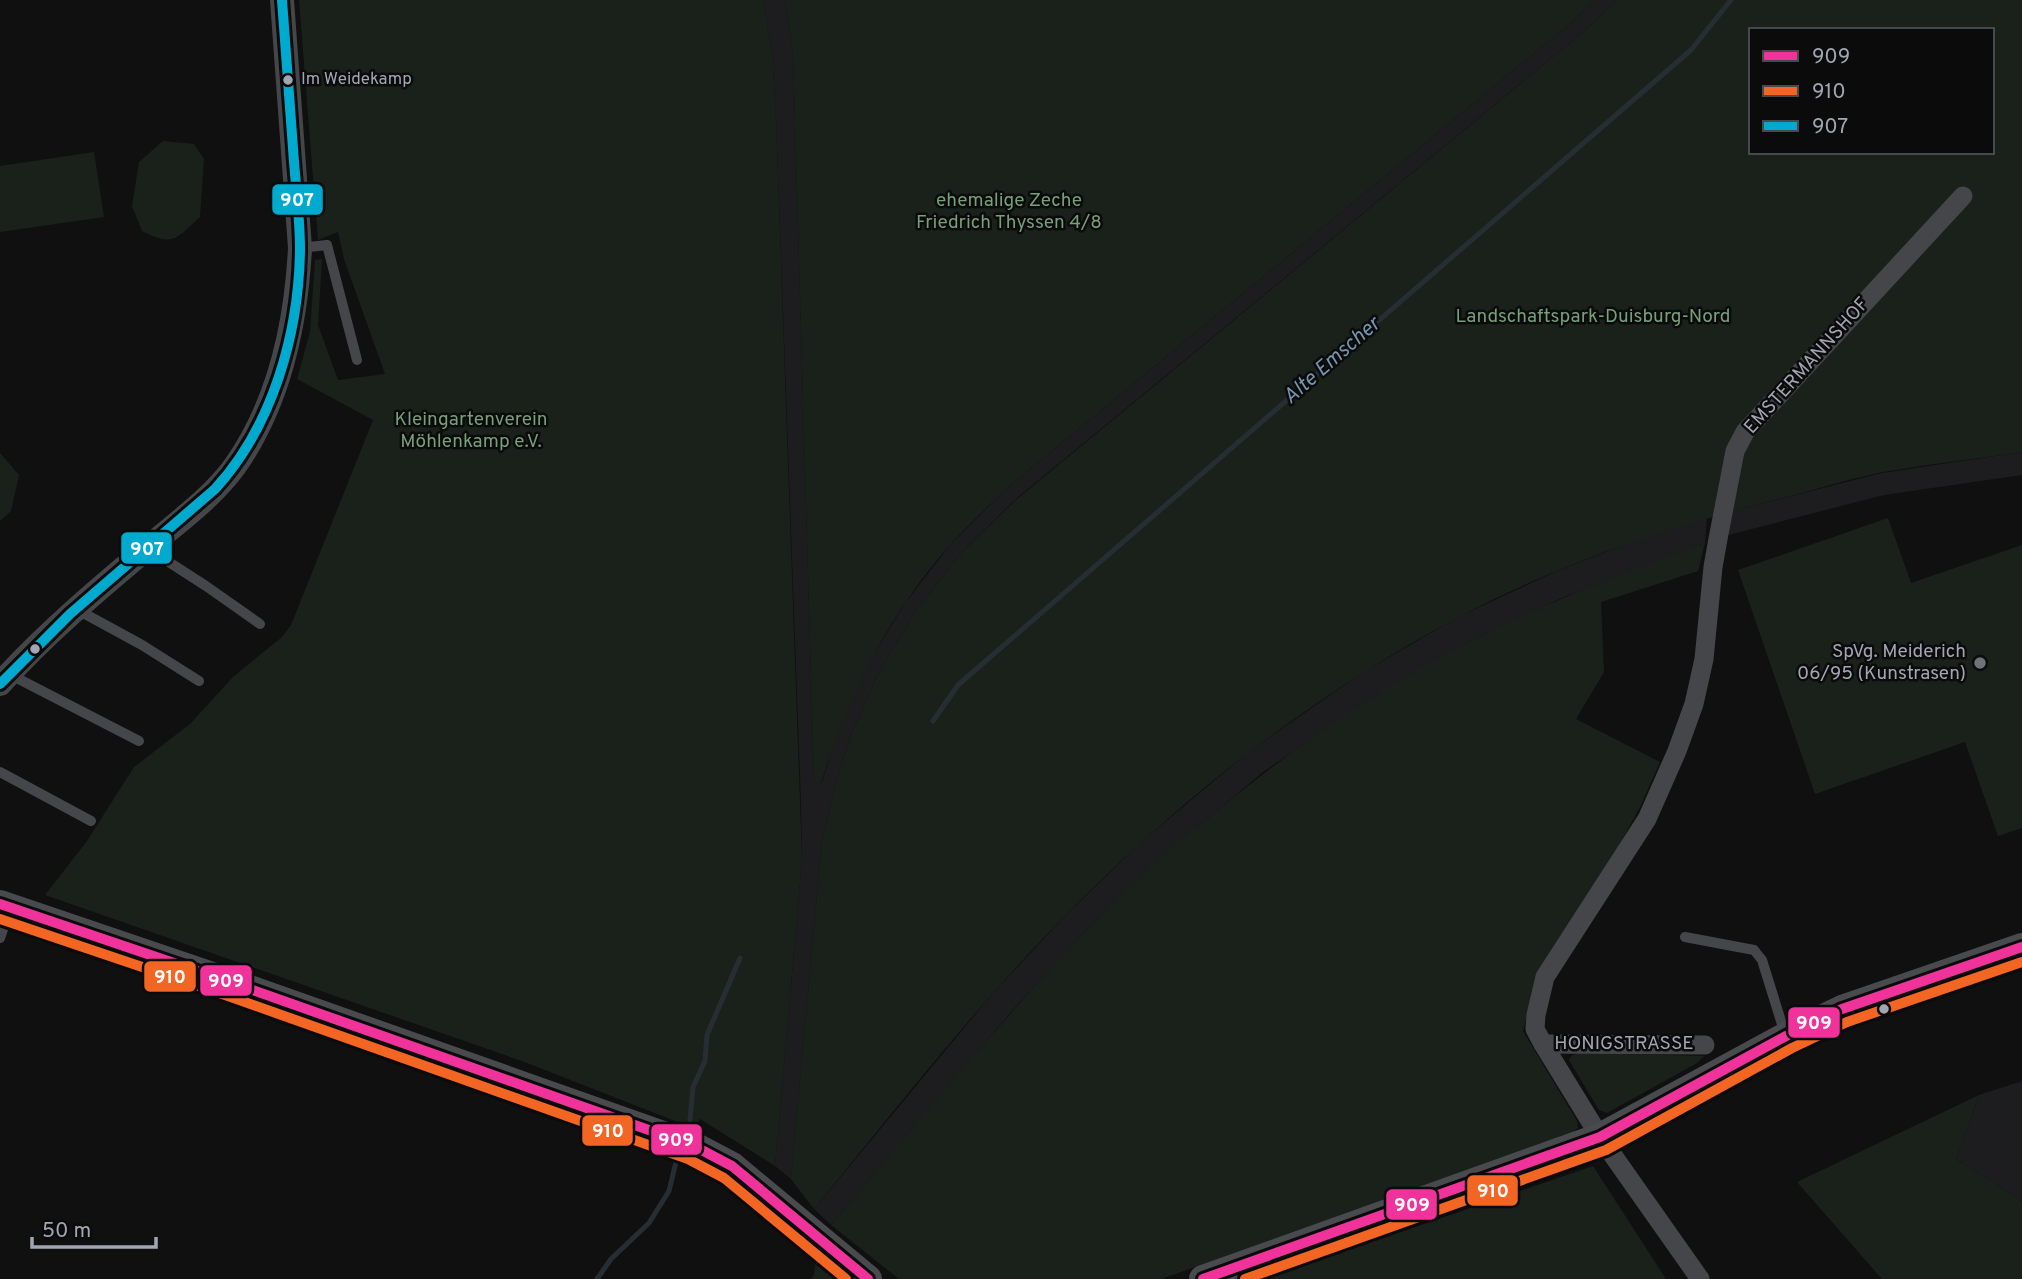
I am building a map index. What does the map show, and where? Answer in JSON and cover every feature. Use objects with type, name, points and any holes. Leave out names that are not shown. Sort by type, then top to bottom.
[{"type":"main road","points":[[5,906],[230,982],[694,1146],[732,1166],[868,1279]]},
{"type":"main road","name":"HONIGSTRASSE","points":[[1203,1279],[1600,1137],[1786,1036],[1842,1009],[2022,947]]},
{"type":"street","points":[[4,679],[75,609],[209,496],[234,466],[258,427],[283,362],[293,322],[300,248],[282,0]]},
{"type":"street","name":"EMSTERMANNSHOF","points":[[1700,1279],[1600,1137],[1535,1029],[1545,977],[1647,819],[1677,751],[1694,704],[1704,659],[1713,567],[1735,451],[1745,432],[1963,196]]},
{"type":"street","name":"HONIGSTRASSE","points":[[1543,1044],[1705,1045]]},
{"type":"lane","points":[[300,248],[327,245],[357,360]]},
{"type":"lane","points":[[147,548],[260,624]]},
{"type":"lane","points":[[75,609],[142,645],[200,681]]},
{"type":"lane","points":[[4,679],[139,741]]},
{"type":"lane","points":[[0,772],[91,821]]},
{"type":"lane","points":[[0,938],[5,906]]},
{"type":"lane","points":[[1685,937],[1754,950],[1762,960],[1786,1036]]},
{"type":"shaded area","points":[[763,0],[785,0],[793,52],[814,780],[822,782],[838,729],[866,667],[905,603],[950,545],[1007,488],[1573,21],[1595,0],[1618,0],[1582,33],[1017,498],[961,553],[916,611],[878,674],[852,733],[835,786],[822,842],[791,1179],[775,1166],[802,860],[801,803],[776,120],[772,53]]},
{"type":"shaded area","points":[[2022,452],[2022,475],[1884,495],[1728,535],[1732,511],[1882,473]]},
{"type":"shaded area","points":[[1707,517],[1705,543],[1562,598],[1470,642],[1374,697],[1263,772],[1154,864],[1085,932],[1011,1012],[831,1225],[814,1209],[993,993],[1064,917],[1141,842],[1251,750],[1362,673],[1458,617],[1557,571],[1652,534]]},
{"type":"shaded area","points":[[2022,1081],[2022,1201],[1956,1159],[1979,1095]]},
{"type":"green space","name":"Kleingartenverein Möhlenkamp e.V.","points":[[299,0],[763,0],[772,53],[776,120],[802,860],[775,1166],[700,1119],[693,1128],[522,1061],[45,895],[87,841],[134,767],[190,724],[233,677],[282,637],[291,625],[373,420],[297,379],[310,332],[315,260],[322,259],[318,325],[338,380],[385,374],[344,259],[338,232],[318,240]]},
{"type":"green space","name":"ehemalige Zeche Friedrich Thyssen 4/8","points":[[785,0],[1595,0],[1573,21],[1007,488],[964,530],[928,572],[889,628],[844,718],[821,783],[814,781],[793,52]]},
{"type":"green space","name":"Landschaftspark-Duisburg-Nord","points":[[1618,0],[2022,0],[2022,452],[1860,477],[1704,519],[1619,547],[1496,598],[1403,648],[1350,681],[1249,752],[1153,831],[1108,873],[998,987],[814,1209],[791,1179],[822,842],[835,786],[852,733],[878,674],[916,611],[961,553],[1017,499],[1582,33]]},
{"type":"green space","points":[[163,141],[194,144],[204,159],[200,217],[179,235],[168,239],[142,231],[132,206],[139,162]]},
{"type":"green space","points":[[94,152],[104,217],[0,232],[0,166]]},
{"type":"green space","points":[[0,453],[19,475],[11,511],[0,521]]},
{"type":"green space","points":[[1888,518],[1911,583],[2022,545],[2022,828],[1998,836],[1965,742],[1815,794],[1738,570]]},
{"type":"green space","points":[[1705,543],[1698,571],[1601,602],[1604,672],[1576,719],[1660,762],[1639,809],[1598,883],[1539,971],[1523,1031],[1577,1121],[1578,1128],[1569,1135],[1161,1279],[899,1279],[831,1225],[986,1041],[1108,908],[1173,846],[1242,791],[1336,721],[1436,660],[1556,601]]},
{"type":"green space","points":[[1578,1053],[1704,1056],[1697,1063],[1607,1113],[1599,1110],[1569,1060]]},
{"type":"green space","points":[[1979,1095],[1956,1159],[2022,1201],[2022,1279],[1882,1279],[1797,1182]]},
{"type":"green space","points":[[1593,1166],[1666,1279],[1264,1279]]},
{"type":"green space","points":[[816,1258],[840,1279],[810,1279],[814,1275]]},
{"type":"waterway","name":"Alte Emscher","points":[[933,721],[958,685],[1691,50],[1731,0]]},
{"type":"waterway","name":"Alte Emscher","points":[[690,1120],[693,1087],[705,1061],[707,1035],[740,958]]},
{"type":"waterway","name":"Alte Emscher","points":[[597,1279],[611,1259],[649,1223],[669,1191],[676,1162]]},
{"type":"transit line","name":"907","points":[[0,684],[70,614],[215,489],[253,437],[267,408],[288,345],[300,249],[282,0]]},
{"type":"transit line","name":"909","points":[[0,904],[694,1146],[732,1166],[868,1279]]},
{"type":"transit line","name":"910","points":[[0,919],[225,995],[688,1159],[724,1178],[846,1279]]},
{"type":"transit line","name":"909","points":[[1203,1279],[1600,1137],[1786,1036],[1842,1009],[2022,947]]},
{"type":"transit line","name":"910","points":[[1245,1279],[1606,1150],[1792,1048],[1847,1022],[2022,962]]},
{"type":"place","name":"Im Weidekamp","points":[[288,80]]},
{"type":"place","name":"SpVg. Meiderich 06/95 (Kunstrasen)","points":[[1980,663]]}]
